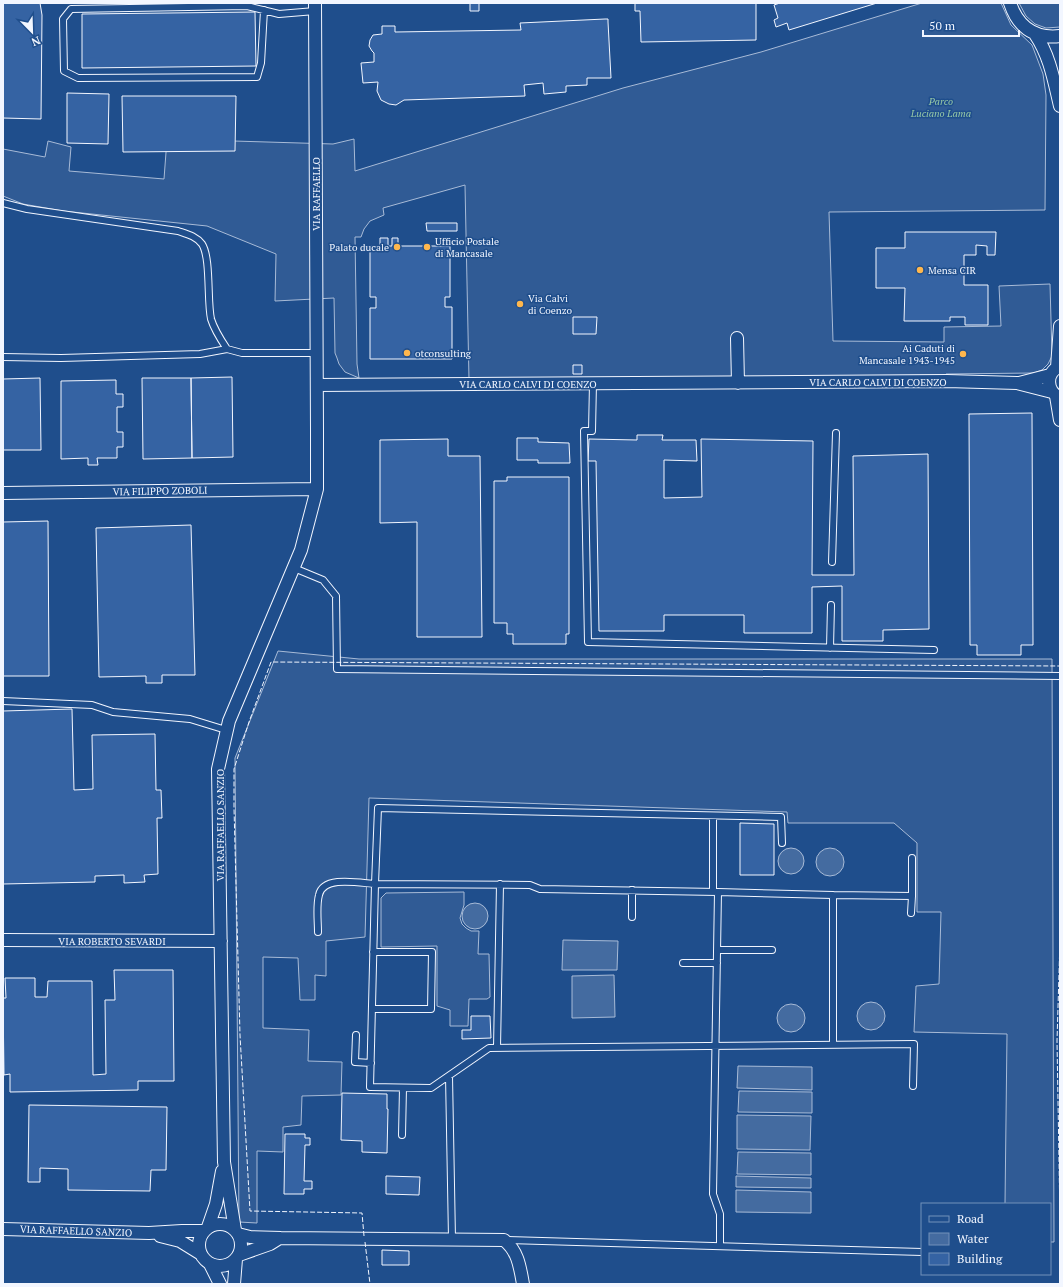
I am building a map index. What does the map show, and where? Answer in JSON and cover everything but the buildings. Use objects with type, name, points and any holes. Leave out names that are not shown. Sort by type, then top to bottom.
[{"type":"street","points":[[1010,3],[1014,14],[1023,26],[1035,34],[1050,37],[1060,36]]},
{"type":"street","name":"VIA RAFFAELLO","points":[[315,7],[317,385]]},
{"type":"street","points":[[1035,34],[1043,46],[1050,62],[1060,106]]},
{"type":"street","points":[[1060,326],[1056,370],[1049,384],[1056,395],[1060,420]]},
{"type":"street","points":[[737,338],[738,383]]},
{"type":"street","name":"VIA CARLO CALVI DI COENZO","points":[[1017,383],[1056,370]]},
{"type":"street","name":"VIA CARLO CALVI DI COENZO","points":[[317,385],[947,381],[1017,383],[1056,395]]},
{"type":"street","name":"VIA RAFFAELLO SANZIO","points":[[234,1284],[238,1257],[242,1244],[237,1232],[224,1162],[218,769],[226,730],[301,550],[316,489],[317,385]]},
{"type":"street","name":"VIA FILIPPO ZOBOLI","points":[[3,493],[316,489]]},
{"type":"street","name":"VIA ROBERTO SEVARDI","points":[[3,940],[221,941]]},
{"type":"street","name":"VIA RAFFAELLO SANZIO","points":[[201,1254],[199,1242],[216,1204],[224,1162]]},
{"type":"street","name":"VIA RAFFAELLO SANZIO","points":[[3,1229],[149,1233],[206,1229],[220,1223],[231,1226],[237,1232]]},
{"type":"street","points":[[237,1232],[250,1237],[281,1238],[504,1240],[513,1248],[520,1265],[523,1284]]},
{"type":"street","name":"VIA RAFFAELLO SANZIO","points":[[149,1233],[180,1241],[201,1254],[210,1264],[220,1284]]},
{"type":"street","points":[[210,1264],[222,1266],[232,1263],[238,1257],[281,1238]]},
{"type":"lane","points":[[264,10],[261,64],[257,77],[78,78],[64,71],[63,19],[71,9],[247,6],[264,10],[279,14],[315,7]]},
{"type":"lane","points":[[3,203],[27,209],[178,231],[191,235],[202,245],[206,255],[211,318],[219,337],[227,349]]},
{"type":"lane","points":[[3,357],[61,358],[200,354],[227,349],[242,353],[317,354]]},
{"type":"lane","points":[[593,383],[592,431],[584,431],[588,642],[934,650]]},
{"type":"lane","points":[[832,562],[836,433]]},
{"type":"lane","points":[[294,568],[323,580],[336,596],[337,669],[1060,676]]},
{"type":"lane","points":[[830,648],[831,605]]},
{"type":"lane","points":[[3,701],[92,705],[113,712],[190,719],[226,730]]},
{"type":"lane","points":[[782,843],[781,817],[378,808],[370,1087],[431,1088],[489,1048],[914,1044],[913,1086]]},
{"type":"lane","points":[[713,816],[717,950],[713,1194],[720,1214],[720,1246]]},
{"type":"lane","points":[[911,913],[912,858]]},
{"type":"lane","points":[[318,932],[319,894],[323,886],[331,882],[375,884],[500,884],[530,885],[540,889],[912,896]]},
{"type":"lane","points":[[497,1048],[500,884]]},
{"type":"lane","points":[[632,890],[632,917]]},
{"type":"lane","points":[[833,894],[833,1045]]},
{"type":"lane","points":[[717,950],[772,950]]},
{"type":"lane","points":[[372,1009],[431,1009],[432,952],[373,952]]},
{"type":"lane","points":[[684,963],[717,963]]},
{"type":"lane","points":[[356,1035],[355,1062],[371,1063]]},
{"type":"lane","points":[[449,1076],[452,1239]]},
{"type":"lane","points":[[402,1135],[403,1088]]},
{"type":"lane","points":[[504,1240],[921,1252]]},
{"type":"shaded area","points":[[922,3],[1001,3],[1011,25],[1032,45],[1043,74],[1046,95],[1045,210],[829,212],[833,341],[944,342],[944,327],[1001,326],[999,286],[1050,284],[1052,356],[1048,364],[1042,370],[1034,373],[946,374],[945,377],[469,380],[465,185],[383,208],[384,215],[370,221],[364,229],[361,237],[355,237],[357,364],[359,378],[345,372],[339,364],[335,353],[334,298],[275,301],[276,254],[207,226],[63,211],[23,204],[3,196],[3,149],[45,157],[48,141],[71,147],[69,171],[164,179],[167,139],[333,144],[354,139],[355,171],[623,88],[761,52]]},
{"type":"shaded area","points":[[1019,3],[1060,3],[1060,27],[1046,28],[1035,24],[1026,16]]},
{"type":"shaded area","points":[[278,651],[359,659],[1052,659],[1054,1242],[1051,1242],[1051,1203],[1005,1203],[1007,1034],[914,1032],[916,986],[939,984],[941,912],[917,912],[917,843],[894,823],[788,823],[787,812],[369,798],[365,937],[326,941],[326,976],[315,975],[315,1000],[300,1000],[298,958],[263,957],[263,1028],[309,1030],[308,1061],[342,1062],[341,1095],[302,1096],[301,1125],[283,1127],[283,1152],[257,1151],[257,1223],[239,1222],[235,758]]},
{"type":"shaded area","points":[[464,892],[464,905],[460,918],[462,924],[466,928],[471,931],[479,931],[478,954],[489,954],[490,997],[487,999],[469,999],[468,1026],[450,1026],[450,1010],[437,1006],[437,946],[381,947],[381,898],[386,893]]},
{"type":"water","points":[[791,848],[800,852],[804,861],[800,870],[791,874],[782,870],[778,861],[782,852]]},
{"type":"water","points":[[830,848],[840,852],[844,862],[840,872],[830,876],[820,872],[816,862],[820,852]]},
{"type":"water","points":[[475,903],[485,906],[488,916],[485,926],[475,929],[465,926],[462,916],[465,906]]},
{"type":"water","points":[[563,940],[618,941],[617,970],[562,970]]},
{"type":"water","points":[[614,975],[615,1017],[572,1018],[572,976]]},
{"type":"water","points":[[871,1002],[881,1006],[885,1016],[881,1026],[871,1030],[861,1026],[857,1016],[861,1006]]},
{"type":"water","points":[[791,1004],[801,1008],[805,1018],[801,1028],[791,1032],[781,1028],[777,1018],[781,1008]]},
{"type":"water","points":[[738,1066],[812,1067],[812,1090],[737,1088]]},
{"type":"water","points":[[739,1091],[812,1092],[812,1113],[738,1112]]},
{"type":"water","points":[[737,1115],[811,1116],[810,1150],[737,1149]]},
{"type":"water","points":[[738,1152],[811,1153],[811,1175],[737,1174]]},
{"type":"water","points":[[736,1176],[811,1178],[811,1188],[736,1187]]},
{"type":"water","points":[[736,1190],[811,1192],[811,1213],[736,1212]]},
{"type":"fence","points":[[364,1236],[362,1213],[250,1211],[240,1035],[234,769],[271,662],[1060,666]]},
{"type":"fence","points":[[1060,940],[1057,1041],[1060,1220]]},
{"type":"fence","points":[[365,1242],[370,1284]]},
{"type":"fence","points":[[1060,1263],[1060,1284]]},
{"type":"place","name":"Palato ducale","points":[[397,247]]},
{"type":"place","name":"Ufficio Postale di Mancasale","points":[[427,247]]},
{"type":"place","name":"Mensa CIR","points":[[920,270]]},
{"type":"place","name":"Via Calvi di Coenzo","points":[[520,304]]},
{"type":"place","name":"otconsulting","points":[[407,353]]},
{"type":"place","name":"Ai Caduti di Mancasale 1943-1945","points":[[963,354]]},
{"type":"park label","name":"Parco Luciano Lama","points":[[941,106]]}]
